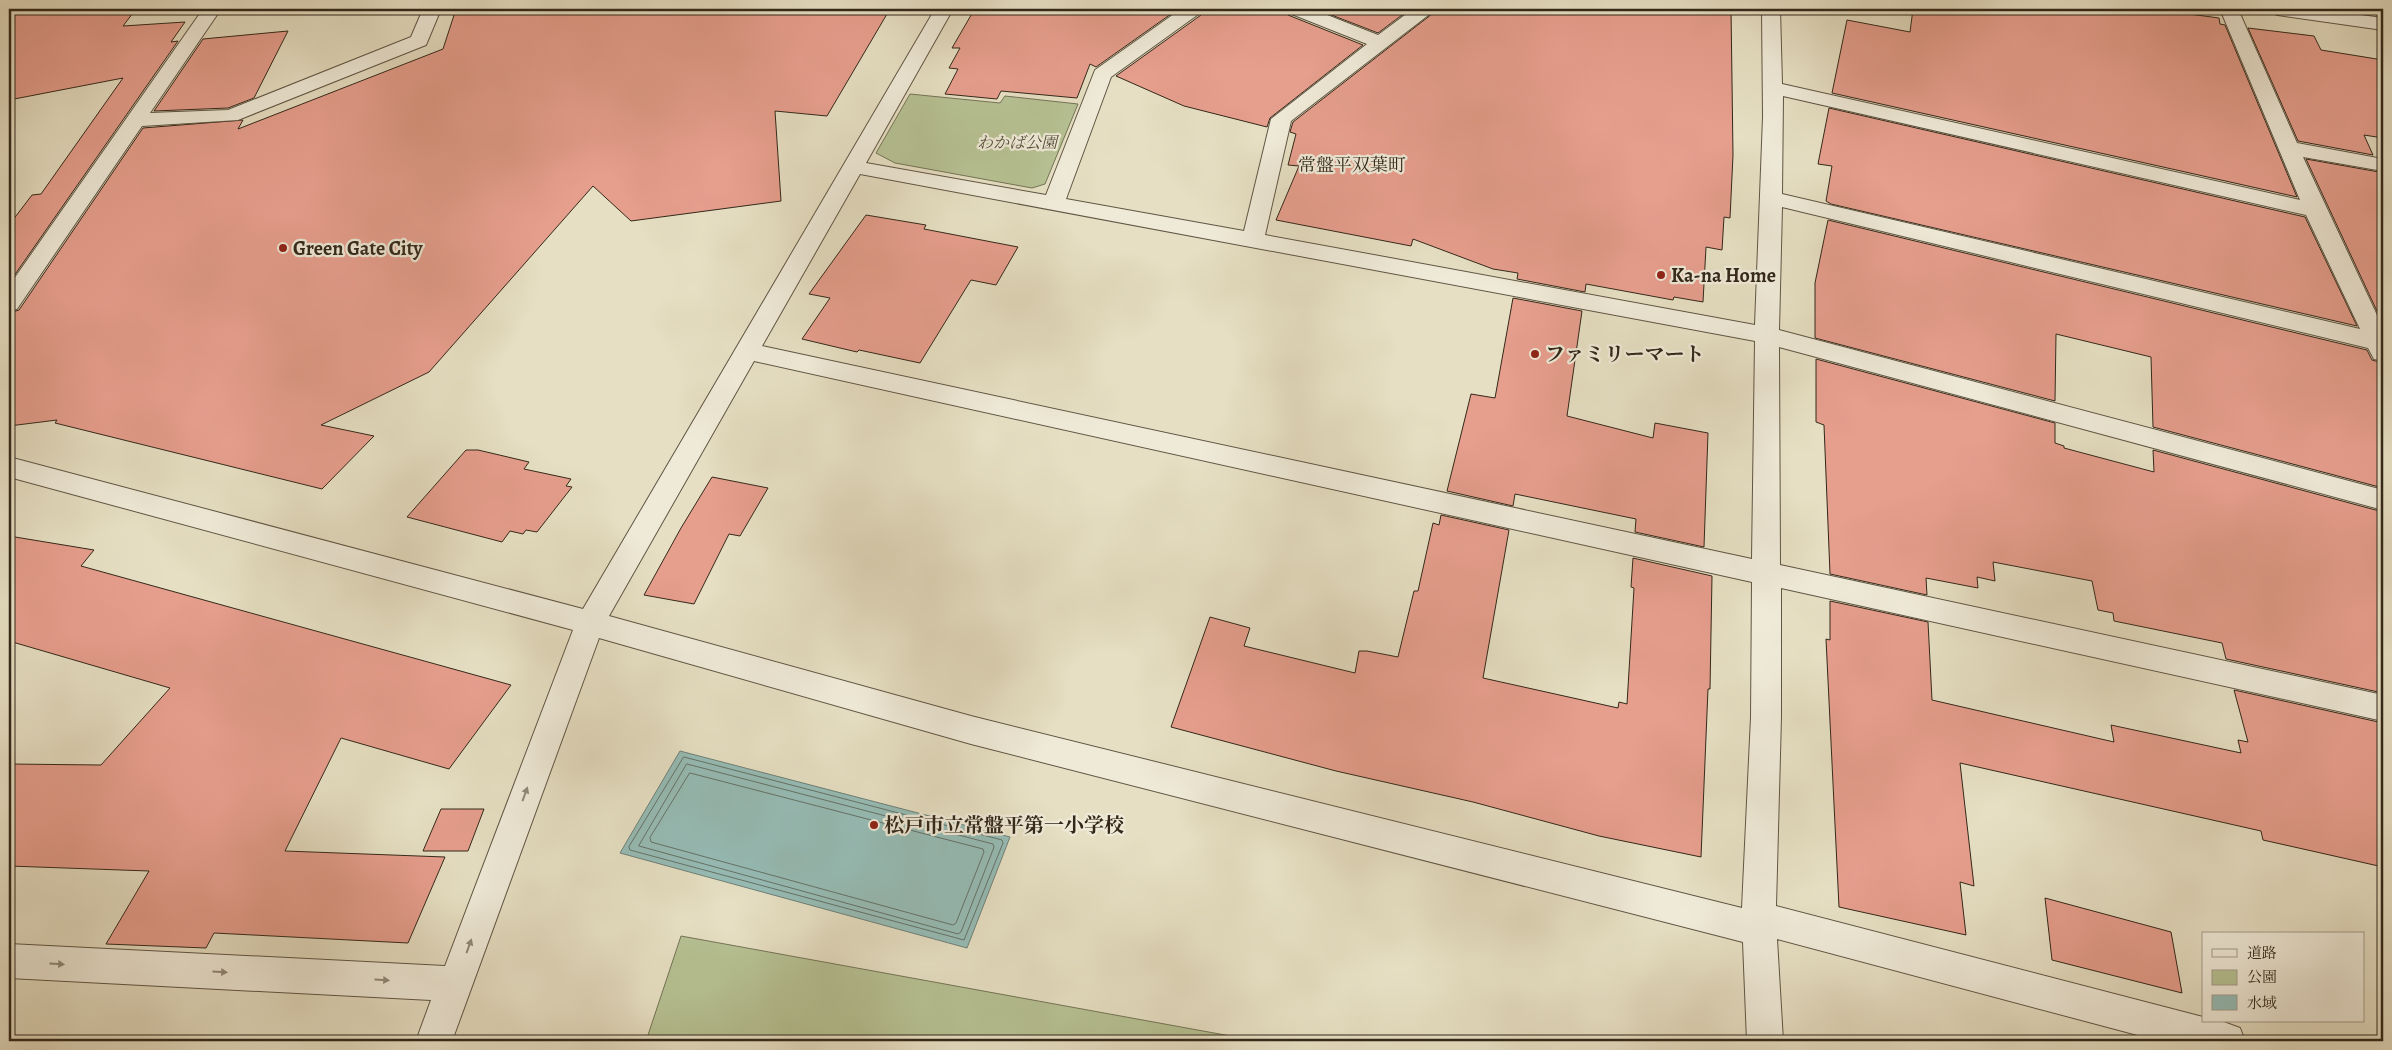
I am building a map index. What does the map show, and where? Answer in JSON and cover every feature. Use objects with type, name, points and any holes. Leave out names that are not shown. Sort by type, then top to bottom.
[{"type":"street","points":[[9,303],[212,9]]},
{"type":"street","points":[[136,120],[231,116],[419,41],[432,9]]},
{"type":"street","points":[[434,1041],[590,623],[745,352],[855,167],[944,9]]},
{"type":"street","points":[[1054,203],[1102,74],[1193,9]]},
{"type":"street","points":[[1296,9],[1323,13],[1379,42]]},
{"type":"street","points":[[1253,240],[1281,119],[1424,9]]},
{"type":"street","points":[[2229,9],[2315,210],[2381,348]]},
{"type":"street","points":[[2278,9],[2383,24]]},
{"type":"street","points":[[1765,11],[1773,88],[1768,335],[1766,717],[1759,924],[1765,1041]]},
{"type":"street","points":[[1773,88],[2315,210]]},
{"type":"street","points":[[2288,148],[2383,165]]},
{"type":"street","points":[[855,167],[1768,335],[2383,500]]},
{"type":"street","points":[[1772,198],[2381,348]]},
{"type":"street","points":[[745,352],[2383,708]]},
{"type":"street","points":[[9,467],[590,623],[971,730],[2227,1041]]},
{"type":"street","points":[[9,961],[455,984]]},
{"type":"green space","name":"わかば公園","points":[[910,94],[1000,103],[1005,96],[1078,104],[1045,184],[1032,188],[895,163],[876,153]]},
{"type":"green space","points":[[681,936],[1258,1041],[646,1041]]},
{"type":"water","points":[[680,751],[1010,837],[967,948],[620,853]]},
{"type":"building","points":[[9,9],[136,9],[123,26],[185,22],[171,42],[178,41],[9,283],[9,225],[32,195],[41,194],[123,78],[9,100]]},
{"type":"building","points":[[456,9],[834,9],[887,14],[827,116],[775,111],[781,201],[631,221],[593,186],[429,372],[321,425],[374,436],[322,489],[55,423],[57,420],[9,426],[9,313],[19,310],[143,128],[243,120],[238,129],[443,49]]},
{"type":"building","points":[[1178,9],[1096,67],[1090,64],[1077,98],[1001,91],[997,99],[945,94],[958,69],[949,68],[960,48],[952,48],[974,10]]},
{"type":"building","points":[[1204,9],[1285,9],[1288,15],[1363,45],[1270,118],[1267,127],[1184,106],[1116,76],[1201,15]]},
{"type":"building","points":[[1316,9],[1410,9],[1378,33]]},
{"type":"building","points":[[1435,9],[1731,9],[1733,155],[1730,218],[1724,217],[1722,250],[1706,247],[1703,302],[1674,297],[1673,300],[1586,284],[1585,292],[1517,279],[1518,273],[1493,269],[1413,239],[1411,246],[1276,220],[1299,166],[1288,165],[1296,134],[1290,132],[1293,122],[1432,14]]},
{"type":"building","points":[[1913,9],[2166,9],[2167,11],[2219,18],[2220,24],[2225,25],[2297,197],[1832,93],[1847,20],[1910,32]]},
{"type":"building","points":[[2248,28],[2314,36],[2321,50],[2383,60],[2383,138],[2364,135],[2373,155],[2298,141]]},
{"type":"building","points":[[288,31],[254,98],[228,108],[154,111],[203,39]]},
{"type":"building","points":[[1829,108],[2305,217],[2357,326],[1831,204],[1826,201],[1832,166],[1818,164]]},
{"type":"building","points":[[2306,159],[2379,172],[2383,182],[2383,324]]},
{"type":"building","points":[[866,215],[926,225],[924,229],[1018,247],[996,285],[971,280],[920,363],[859,350],[857,352],[802,339],[830,298],[809,294]]},
{"type":"building","points":[[1828,220],[2367,350],[2372,360],[2383,363],[2383,488],[2153,427],[2151,357],[2056,334],[2055,401],[1815,338],[1815,283]]},
{"type":"building","points":[[1513,298],[1582,311],[1567,416],[1653,438],[1655,423],[1708,433],[1704,547],[1635,532],[1636,519],[1515,494],[1513,506],[1447,491],[1471,394],[1495,398]]},
{"type":"building","points":[[1816,359],[2055,423],[2055,443],[2064,446],[2064,448],[2154,472],[2153,450],[2383,512],[2383,693],[2226,659],[2222,643],[2114,621],[2113,613],[2098,610],[2092,581],[1993,562],[1995,581],[1977,577],[1978,588],[1926,578],[1927,595],[1830,574],[1824,425],[1816,422]]},
{"type":"building","points":[[466,450],[478,450],[529,462],[524,469],[571,479],[566,486],[572,487],[537,532],[526,530],[523,534],[510,531],[502,542],[407,517]]},
{"type":"building","points":[[712,477],[768,488],[740,536],[729,534],[694,604],[644,595],[681,528]]},
{"type":"building","points":[[1441,515],[1509,530],[1483,678],[1618,708],[1619,702],[1627,704],[1634,588],[1631,587],[1633,558],[1712,576],[1710,689],[1708,689],[1701,857],[1599,836],[1473,802],[1336,771],[1171,727],[1210,617],[1250,628],[1244,646],[1355,673],[1359,651],[1398,657],[1414,591],[1418,591],[1433,523],[1439,525]]},
{"type":"building","points":[[9,536],[94,550],[81,566],[511,685],[449,769],[341,738],[285,851],[445,857],[408,943],[214,933],[206,948],[106,944],[149,871],[9,866],[9,764],[101,765],[170,688],[9,641]]},
{"type":"building","points":[[1830,601],[1928,622],[1932,700],[2114,742],[2111,725],[2241,753],[2238,740],[2248,742],[2234,690],[2383,723],[2383,867],[2263,840],[2261,831],[1960,763],[1974,886],[1960,882],[1966,935],[1839,907],[1826,639],[1830,640]]},
{"type":"building","points":[[441,809],[484,809],[468,851],[423,851]]},
{"type":"building","points":[[2045,898],[2171,932],[2182,993],[2052,960]]},
{"type":"place","name":"Green Gate City","points":[[283,248]]},
{"type":"place","name":"Ka-na Home","points":[[1661,275]]},
{"type":"place","name":"ファミリーマート","points":[[1535,354]]},
{"type":"place","name":"松戸市立常盤平第一小学校","points":[[874,825]]},
{"type":"district","name":"常盤平双葉町","points":[[1352,165]]}]
